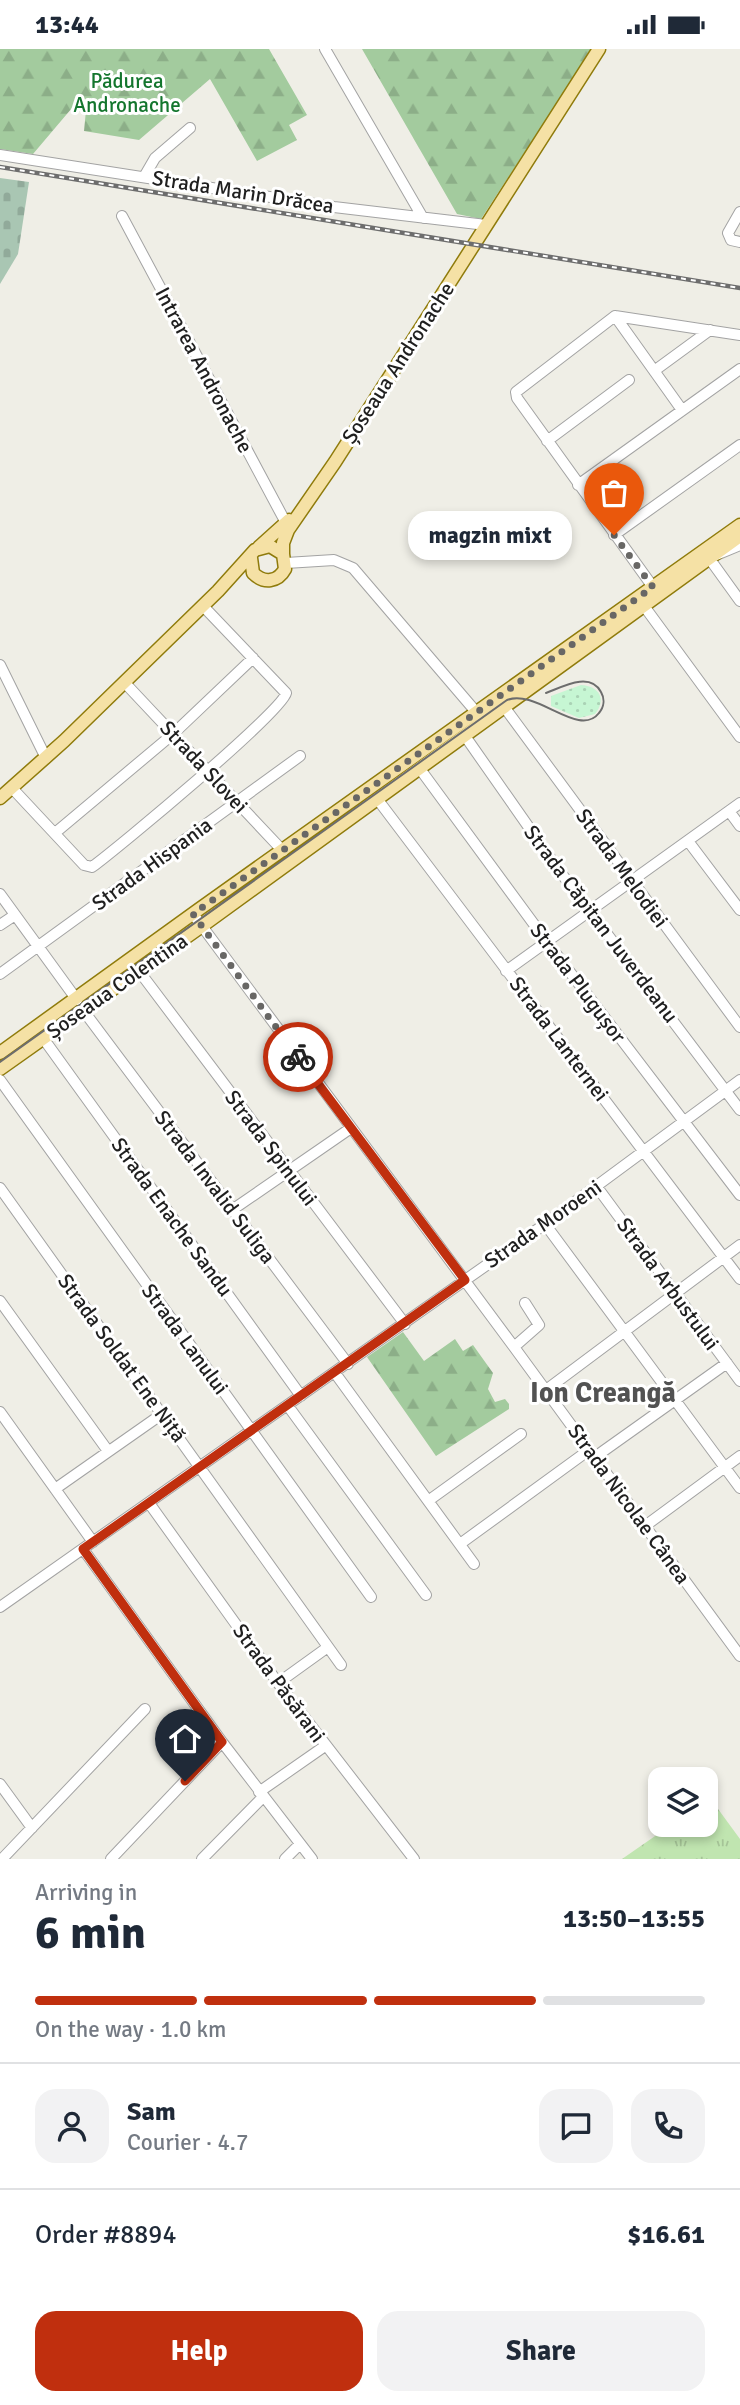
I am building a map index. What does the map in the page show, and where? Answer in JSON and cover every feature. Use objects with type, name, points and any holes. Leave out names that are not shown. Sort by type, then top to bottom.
[{"type":"main road","name":"Șoseaua Andronache","points":[[284,559],[285,535],[599,49]]},
{"type":"main road","name":"Șoseaua Andronache","points":[[0,798],[46,758],[308,500]]},
{"type":"main road","name":"Șoseaua Colentina","points":[[0,1053],[139,971],[505,708],[644,605],[740,526]]},
{"type":"main road","name":"Șoseaua Colentina","points":[[0,1069],[43,1038],[193,914],[653,587],[740,536]]},
{"type":"main road","points":[[270,545],[284,559],[285,569],[278,577],[267,581],[257,577],[251,568],[255,552],[270,545]]},
{"type":"main road","name":"Șoseaua Andronache","points":[[218,591],[240,578],[257,577]]},
{"type":"street","points":[[325,49],[423,218]]},
{"type":"street","points":[[144,177],[155,158],[190,128]]},
{"type":"street","name":"Strada Marin Drăcea","points":[[0,155],[334,207],[486,225]]},
{"type":"street","points":[[740,212],[729,228],[729,238],[740,242]]},
{"type":"street","name":"Intrarea Andronache","points":[[122,216],[286,523]]},
{"type":"street","points":[[615,316],[682,410]]},
{"type":"street","points":[[653,587],[578,485],[516,394],[615,316],[740,335]]},
{"type":"street","points":[[654,371],[710,330]]},
{"type":"street","points":[[578,485],[740,369]]},
{"type":"street","points":[[547,441],[629,380]]},
{"type":"street","points":[[614,535],[740,445]]},
{"type":"street","name":"Șoseaua Colentina","points":[[709,553],[740,517]]},
{"type":"street","name":"Șoseaua Colentina","points":[[709,553],[740,545]]},
{"type":"street","points":[[709,553],[740,601]]},
{"type":"street","points":[[284,559],[334,560],[353,568],[477,713]]},
{"type":"street","points":[[644,605],[740,737]]},
{"type":"street","points":[[12,788],[84,865],[89,867],[208,771],[286,696],[285,691],[203,606]]},
{"type":"street","points":[[55,833],[173,734],[253,658]]},
{"type":"street","points":[[0,664],[46,758]]},
{"type":"street","name":"Strada Slovei","points":[[124,682],[283,851]]},
{"type":"street","name":"Strada Melodiei","points":[[505,708],[740,1027]]},
{"type":"street","name":"Strada Căpitan Juverdeanu","points":[[465,736],[590,911],[740,1110]]},
{"type":"street","name":"Strada Hispania","points":[[0,974],[300,756]]},
{"type":"street","name":"Strada Plugușor","points":[[420,769],[547,942],[740,1195]]},
{"type":"street","name":"Strada Lanternei","points":[[378,800],[740,1279]]},
{"type":"street","points":[[506,971],[740,803]]},
{"type":"street","points":[[729,811],[740,825]]},
{"type":"street","points":[[688,841],[740,910]]},
{"type":"street","name":"Strada Invalid Suliga","points":[[0,894],[348,1364]]},
{"type":"street","name":"Strada Nicolae Cânea","points":[[193,914],[740,1656]]},
{"type":"street","points":[[0,925],[15,915]]},
{"type":"street","name":"Strada Spinului","points":[[139,971],[405,1324]]},
{"type":"street","name":"Strada Enache Sandu","points":[[43,1038],[301,1396]]},
{"type":"street","name":"Strada Lanului","points":[[0,1080],[371,1597]]},
{"type":"street","name":"Strada Moroeni","points":[[0,1607],[405,1324],[597,1187],[740,1080]]},
{"type":"street","points":[[232,1210],[351,1128]]},
{"type":"street","name":"Strada Arbustului","points":[[597,1187],[740,1381]]},
{"type":"street","name":"Strada Soldat Ene Niță","points":[[0,1188],[341,1665]]},
{"type":"street","points":[[545,1224],[740,1488]]},
{"type":"street","points":[[545,1390],[740,1245]]},
{"type":"street","points":[[0,1301],[108,1451]]},
{"type":"street","points":[[514,1346],[538,1325],[525,1303]]},
{"type":"street","points":[[460,1544],[727,1363]]},
{"type":"street","points":[[335,1373],[474,1564]]},
{"type":"street","points":[[288,1406],[426,1595]]},
{"type":"street","points":[[0,1412],[93,1542]]},
{"type":"street","points":[[55,1489],[162,1414]]},
{"type":"street","points":[[428,1501],[522,1434]]},
{"type":"street","points":[[645,1526],[740,1456]]},
{"type":"street","name":"Strada Păsărani","points":[[149,1503],[278,1683],[414,1859]]},
{"type":"street","points":[[83,1549],[222,1742],[312,1859]]},
{"type":"street","points":[[278,1683],[328,1647]]},
{"type":"street","points":[[2,1859],[145,1709]]},
{"type":"street","points":[[111,1859],[222,1742]]},
{"type":"street","points":[[202,1859],[261,1794],[325,1746]]},
{"type":"street","points":[[0,1784],[32,1828]]},
{"type":"street","points":[[285,1859],[300,1844]]},
{"type":"green space","name":"Pădurea Andronache","points":[[0,49],[269,49],[307,115],[289,125],[297,140],[257,161],[210,79],[139,140],[84,131],[86,110],[72,108],[33,154],[0,149]]},
{"type":"green space","points":[[362,49],[592,49],[481,219],[457,214]]},
{"type":"green space","points":[[0,178],[29,182],[18,254],[0,284]]},
{"type":"green space","points":[[581,685],[597,691],[601,698],[595,714],[579,718],[551,706],[551,696]]},
{"type":"green space","points":[[403,1332],[424,1361],[455,1339],[463,1351],[473,1345],[493,1373],[488,1389],[495,1402],[505,1399],[509,1409],[436,1456],[367,1357]]},
{"type":"green space","points":[[718,1809],[740,1839],[740,1859],[622,1859],[654,1837],[718,1837]]},
{"type":"tram line","points":[[0,1062],[507,700],[518,698],[531,701],[580,720],[590,719],[599,713],[603,706],[601,692],[590,682],[575,682],[546,693]]},
{"type":"railway","points":[[0,167],[740,288]]},
{"type":"way so far","points":[[298,1057],[193,914],[653,587],[614,535]]},
{"type":"place","name":"magzin mixt","points":[[614,535]]},
{"type":"district","name":"Ion Creangă","points":[[603,1393]]},
{"type":"route","points":[[185,1781],[222,1742],[83,1549],[465,1280],[298,1057]]}]
